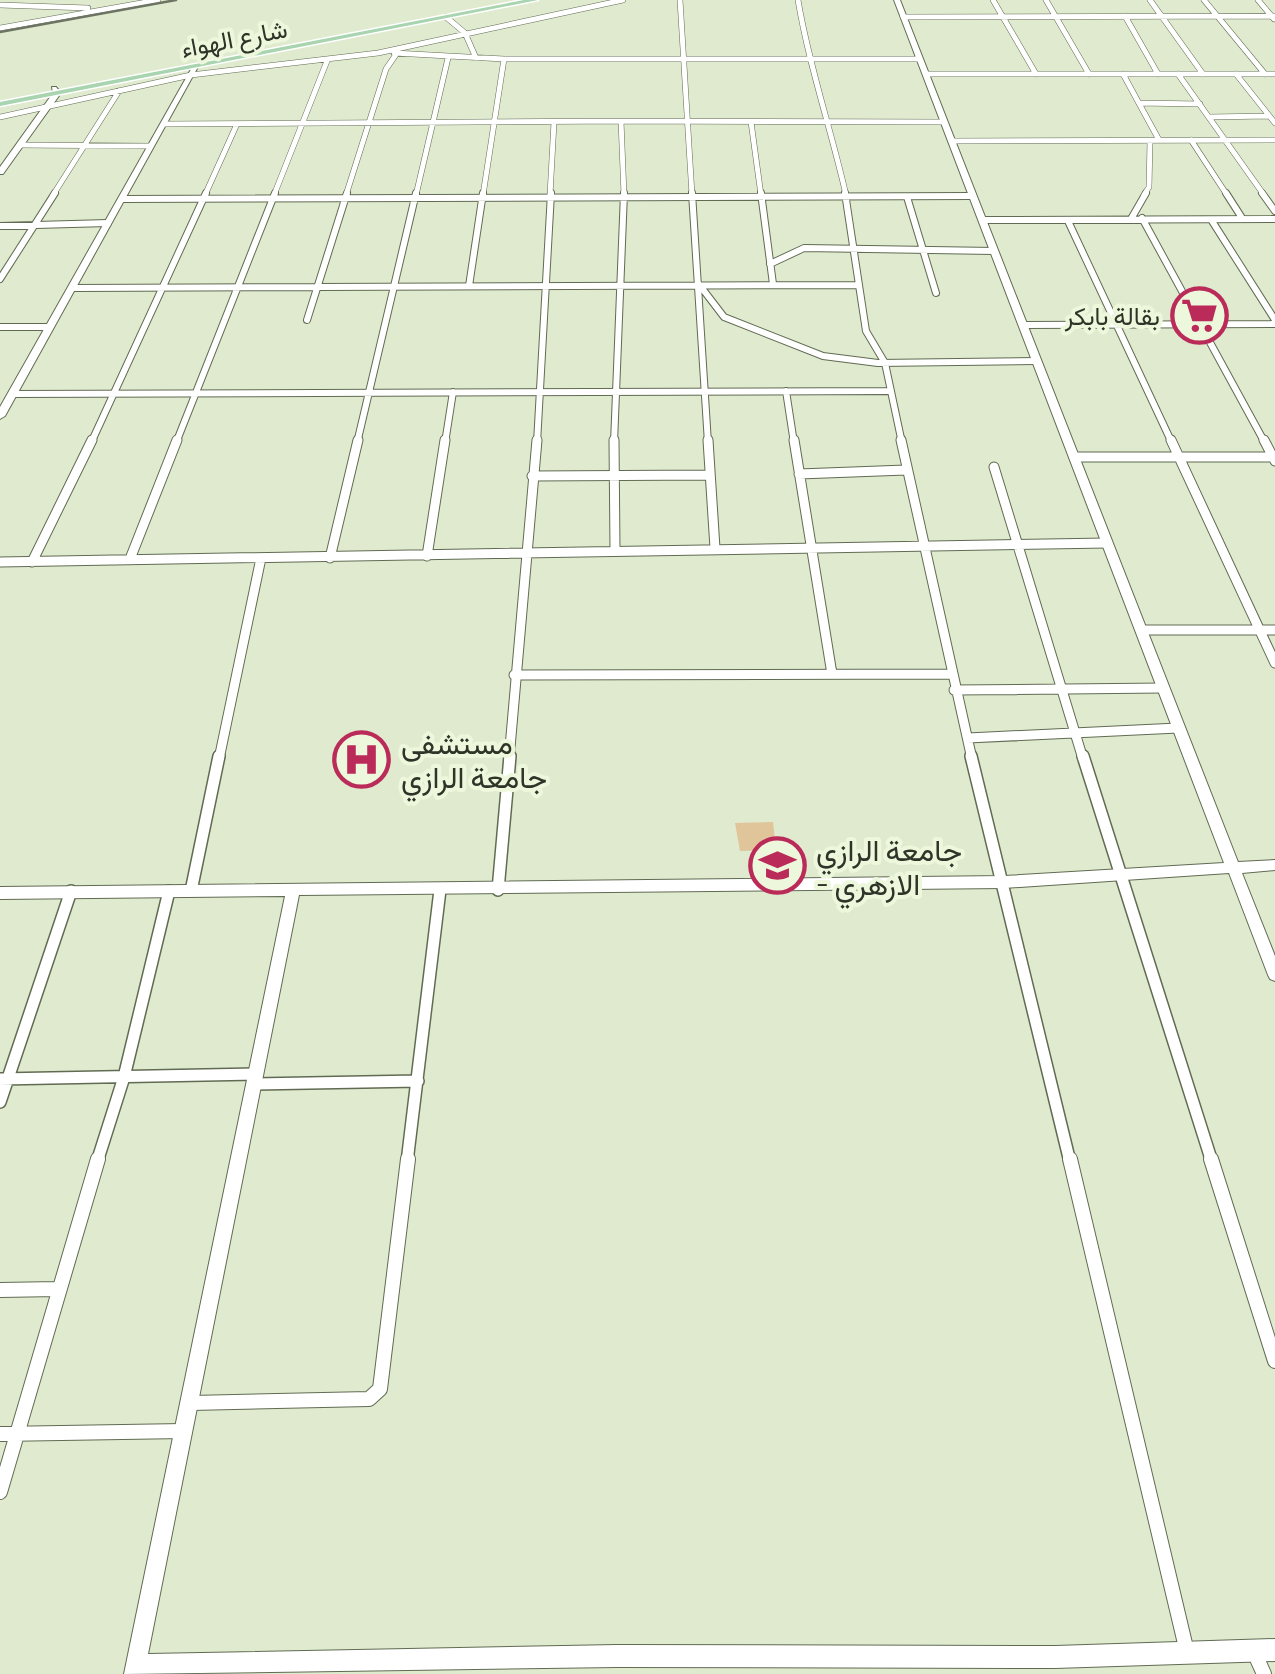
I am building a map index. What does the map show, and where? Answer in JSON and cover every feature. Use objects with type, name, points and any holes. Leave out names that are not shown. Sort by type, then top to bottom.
[{"type":"main road","name":"شارع الهواء","points":[[0,101],[510,0]]},
{"type":"main road","name":"شارع الهواء","points":[[55,91],[193,70],[535,0]]},
{"type":"street","points":[[51,5],[58,0]]},
{"type":"street","points":[[0,5],[98,10],[110,0]]},
{"type":"street","points":[[0,28],[158,0]]},
{"type":"street","points":[[0,118],[193,70],[327,61],[378,53],[623,0]]},
{"type":"street","points":[[680,0],[715,548]]},
{"type":"street","points":[[798,0],[808,58],[830,122],[846,197],[866,331],[885,364],[954,690],[1004,882],[1188,1653]]},
{"type":"street","points":[[897,0],[1275,974]]},
{"type":"street","points":[[993,0],[1036,74]]},
{"type":"street","points":[[1046,0],[1088,74]]},
{"type":"street","points":[[1150,0],[1203,74]]},
{"type":"street","points":[[1204,0],[1264,74]]},
{"type":"street","points":[[1258,0],[1274,17]]},
{"type":"street","points":[[903,16],[1274,17]]},
{"type":"street","points":[[1125,16],[1158,74]]},
{"type":"street","points":[[446,17],[465,33],[476,58]]},
{"type":"street","points":[[378,53],[504,59],[919,59]]},
{"type":"street","points":[[307,320],[386,69],[397,53]]},
{"type":"street","points":[[330,558],[448,58]]},
{"type":"street","points":[[469,286],[504,59]]},
{"type":"street","points":[[130,559],[199,393],[327,61]]},
{"type":"street","points":[[0,416],[193,70]]},
{"type":"street","points":[[926,74],[1275,74]]},
{"type":"street","points":[[1123,74],[1159,140]]},
{"type":"street","points":[[1178,74],[1275,210]]},
{"type":"street","points":[[1236,74],[1275,123]]},
{"type":"street","points":[[0,172],[55,91]]},
{"type":"street","points":[[0,279],[120,91]]},
{"type":"street","points":[[1139,103],[1200,104]]},
{"type":"street","points":[[1209,117],[1270,116]]},
{"type":"street","points":[[164,124],[370,120],[944,122]]},
{"type":"street","points":[[498,890],[540,392],[554,122]]},
{"type":"street","points":[[615,550],[613,476],[621,122]]},
{"type":"street","points":[[751,122],[773,284]]},
{"type":"street","points":[[32,562],[115,394],[237,124]]},
{"type":"street","points":[[1131,219],[1149,187],[1150,140]]},
{"type":"street","points":[[1190,140],[1242,218]]},
{"type":"street","points":[[951,141],[1275,140]]},
{"type":"street","points":[[19,145],[151,146]]},
{"type":"street","points":[[122,199],[973,196]]},
{"type":"street","points":[[906,197],[936,292]]},
{"type":"street","points":[[1074,457],[1274,458],[1142,218]]},
{"type":"street","points":[[982,220],[1275,218]]},
{"type":"street","points":[[1068,220],[1275,663]]},
{"type":"street","points":[[1212,221],[1275,322]]},
{"type":"street","points":[[0,226],[108,224]]},
{"type":"street","points":[[770,264],[804,248],[994,250]]},
{"type":"street","points":[[72,288],[319,284],[857,285]]},
{"type":"street","points":[[698,284],[724,317],[823,356],[885,364],[1037,361]]},
{"type":"street","points":[[1023,325],[1275,322]]},
{"type":"street","points":[[0,327],[50,327]]},
{"type":"street","points":[[786,391],[832,674]]},
{"type":"street","points":[[12,394],[888,391]]},
{"type":"street","points":[[427,556],[453,392]]},
{"type":"street","points":[[994,467],[1074,732],[1275,1361]]},
{"type":"street","points":[[800,474],[906,470]]},
{"type":"street","points":[[532,476],[710,476]]},
{"type":"street","points":[[0,562],[1107,543]]},
{"type":"street","points":[[191,891],[261,558]]},
{"type":"street","points":[[1141,630],[1275,630]]},
{"type":"street","points":[[514,674],[951,674]]},
{"type":"street","points":[[954,690],[1164,688]]},
{"type":"street","points":[[968,738],[1178,728]]},
{"type":"street","points":[[0,892],[1004,882],[1275,865]]},
{"type":"street","points":[[293,890],[135,1669],[948,1665],[1264,1650],[1264,1674]]},
{"type":"street","points":[[191,1403],[376,1396],[383,1379],[440,890]]},
{"type":"street","points":[[0,1492],[8,1434],[124,1077],[169,891]]},
{"type":"street","points":[[0,1102],[4,1079],[71,892]]},
{"type":"street","points":[[4,1079],[418,1081]]},
{"type":"street","points":[[0,1290],[57,1288]]},
{"type":"street","points":[[8,1434],[186,1432]]},
{"type":"shaded area","points":[[773,822],[776,850],[740,851],[735,823]]},
{"type":"railway","points":[[0,32],[176,0]]},
{"type":"place","name":"بقالة بابكر","points":[[1199,315]]},
{"type":"place","name":"مستشفى جامعة الرازي","points":[[362,759]]},
{"type":"place","name":"جامعة الرازي - الازهري","points":[[777,866]]}]
